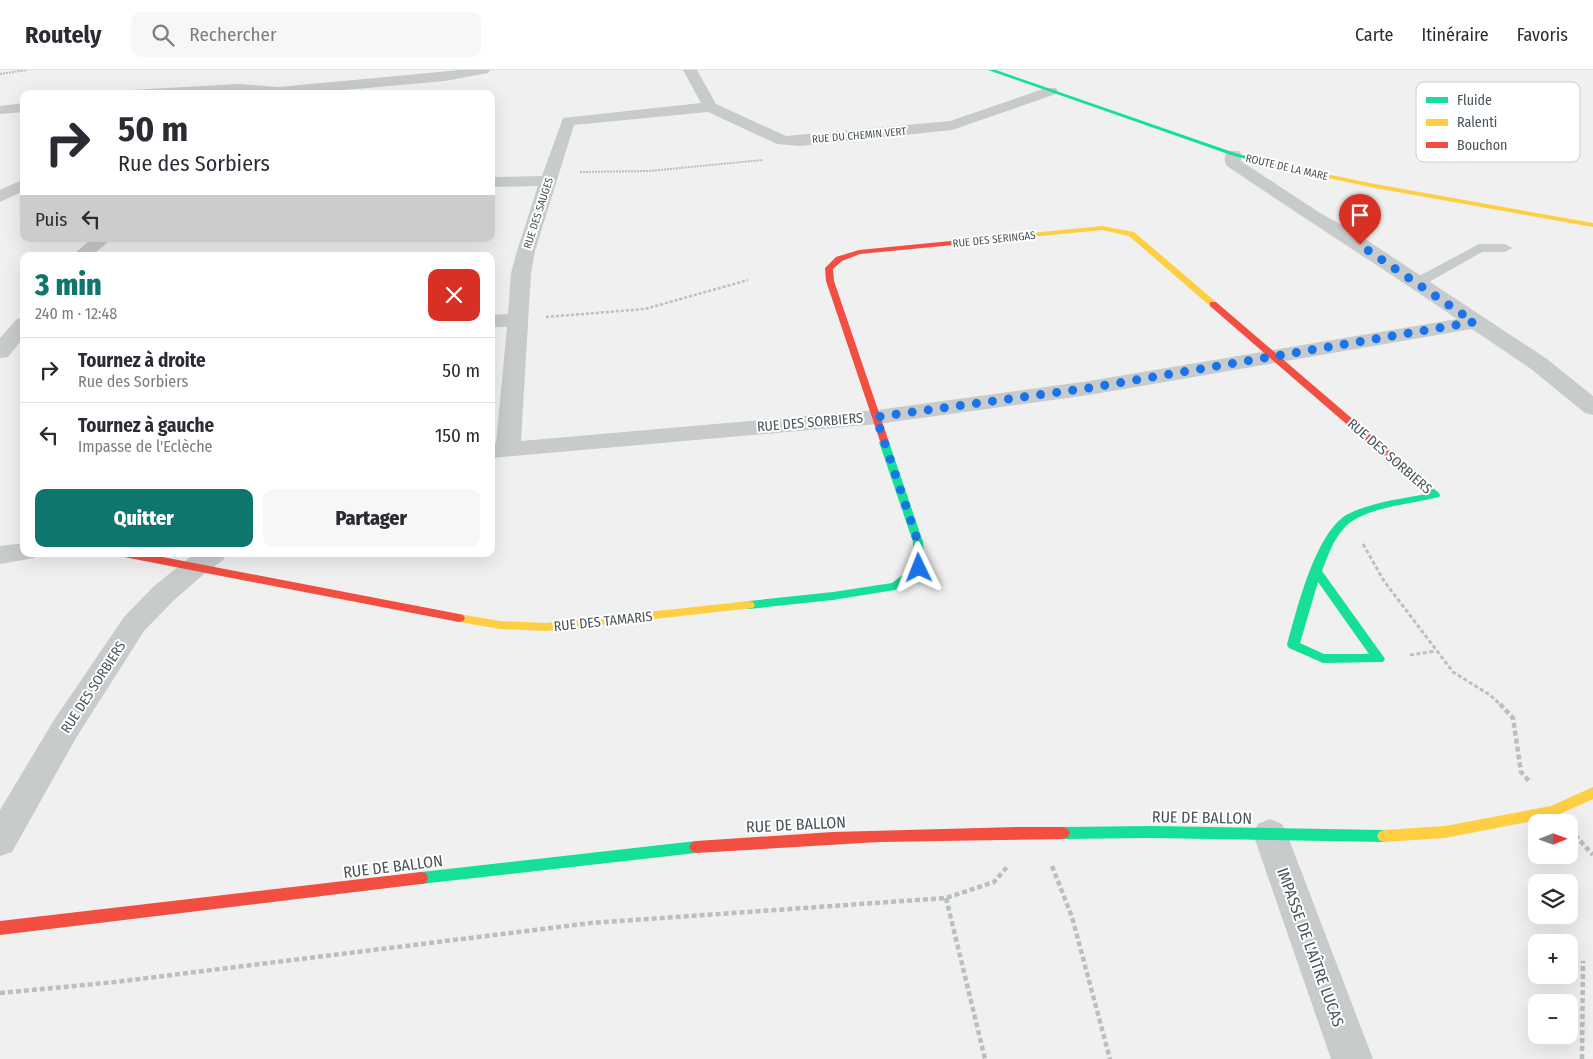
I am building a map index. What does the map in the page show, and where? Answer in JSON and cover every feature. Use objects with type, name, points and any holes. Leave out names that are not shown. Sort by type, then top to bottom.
[{"type":"street","points":[[286,90],[385,76],[445,77],[483,70]]},
{"type":"street","points":[[690,70],[710,107]]},
{"type":"street","name":"ROUTE DE LA MARE","points":[[991,70],[1233,154],[1331,178],[1593,225]]},
{"type":"street","points":[[136,90],[145,80]]},
{"type":"street","points":[[203,90],[238,88],[265,90]]},
{"type":"street","name":"RUE DU CHEMIN VERT","points":[[710,107],[783,141],[800,141],[952,125],[1051,91]]},
{"type":"street","name":"RUE DES SAUGES","points":[[499,449],[517,320],[521,273],[568,121],[710,107]]},
{"type":"street","points":[[0,110],[20,108]]},
{"type":"street","points":[[1233,154],[1233,163],[1539,364],[1593,408]]},
{"type":"street","points":[[495,182],[550,176]]},
{"type":"street","points":[[0,197],[20,186]]},
{"type":"street","name":"RUE DES SERINGAS","points":[[876,417],[828,274],[828,268],[833,262],[847,255],[859,252],[1102,228],[1131,234],[1276,357]]},
{"type":"street","points":[[86,252],[98,242]]},
{"type":"street","points":[[495,322],[517,320]]},
{"type":"street","name":"RUE DES SORBIERS","points":[[499,449],[876,417],[1089,388],[1474,322]]},
{"type":"street","points":[[0,352],[20,328]]},
{"type":"street","name":"RUE DES SORBIERS","points":[[1276,357],[1435,495],[1349,519],[1336,529],[1329,541],[1293,645],[1323,658],[1379,659],[1318,573]]},
{"type":"street","name":"RUE DES TAMARIS","points":[[166,557],[203,560],[491,623],[546,627],[833,596],[895,586],[919,568],[918,542],[876,417]]},
{"type":"street","points":[[0,555],[20,552]]},
{"type":"street","name":"RUE DES SORBIERS","points":[[0,841],[65,729],[134,624],[163,594],[203,560]]},
{"type":"street","name":"RUE DE BALLON","points":[[0,928],[616,855],[755,842],[934,834],[1270,834],[1378,836],[1445,832],[1553,811],[1592,795]]},
{"type":"street","name":"IMPASSE DE L'AÎTRE LUCAS","points":[[1270,834],[1352,1059]]},
{"type":"lane","points":[[1417,283],[1479,248],[1505,248]]},
{"type":"path","points":[[0,74],[26,70]]},
{"type":"path","points":[[550,176],[649,171],[771,159]]},
{"type":"path","points":[[517,320],[645,309],[748,280]]},
{"type":"path","points":[[1349,519],[1384,580],[1453,672],[1490,695],[1513,718],[1521,772],[1553,811]]},
{"type":"path","points":[[1038,833],[1072,917],[1110,1059]]},
{"type":"path","points":[[1578,838],[1593,855]]},
{"type":"path","points":[[0,993],[125,981],[591,923],[946,898],[994,882],[1012,862]]},
{"type":"path","points":[[946,898],[985,1059]]},
{"type":"path","points":[[1582,1059],[1583,961]]},
{"type":"traffic: fast","points":[[991,70],[1233,154],[1287,168]]},
{"type":"traffic: fast","points":[[749,605],[833,596],[895,586],[919,568],[918,542],[884,442]]},
{"type":"traffic: fast","points":[[1318,573],[1379,659],[1323,658],[1293,645],[1313,579],[1336,531],[1344,522],[1363,512],[1435,495],[1414,477]]},
{"type":"traffic: fast","points":[[1063,833],[1151,832],[1384,836]]},
{"type":"traffic: fast","points":[[421,878],[696,847]]},
{"type":"traffic: slow","points":[[1287,168],[1375,186],[1593,225]]},
{"type":"traffic: slow","points":[[961,242],[1102,228],[1131,234],[1213,304]]},
{"type":"traffic: slow","points":[[459,618],[500,625],[546,627],[749,605]]},
{"type":"traffic: slow","points":[[1384,836],[1445,832],[1553,811],[1593,793]]},
{"type":"traffic: jam","points":[[884,442],[830,281],[829,268],[839,259],[859,252],[961,242]]},
{"type":"traffic: jam","points":[[1213,304],[1414,477]]},
{"type":"traffic: jam","points":[[144,557],[459,618]]},
{"type":"traffic: jam","points":[[696,847],[879,836],[1063,833]]},
{"type":"traffic: jam","points":[[0,928],[421,878]]},
{"type":"route","points":[[919,568],[918,542],[876,417],[1089,388],[1474,322],[1360,245]]}]
